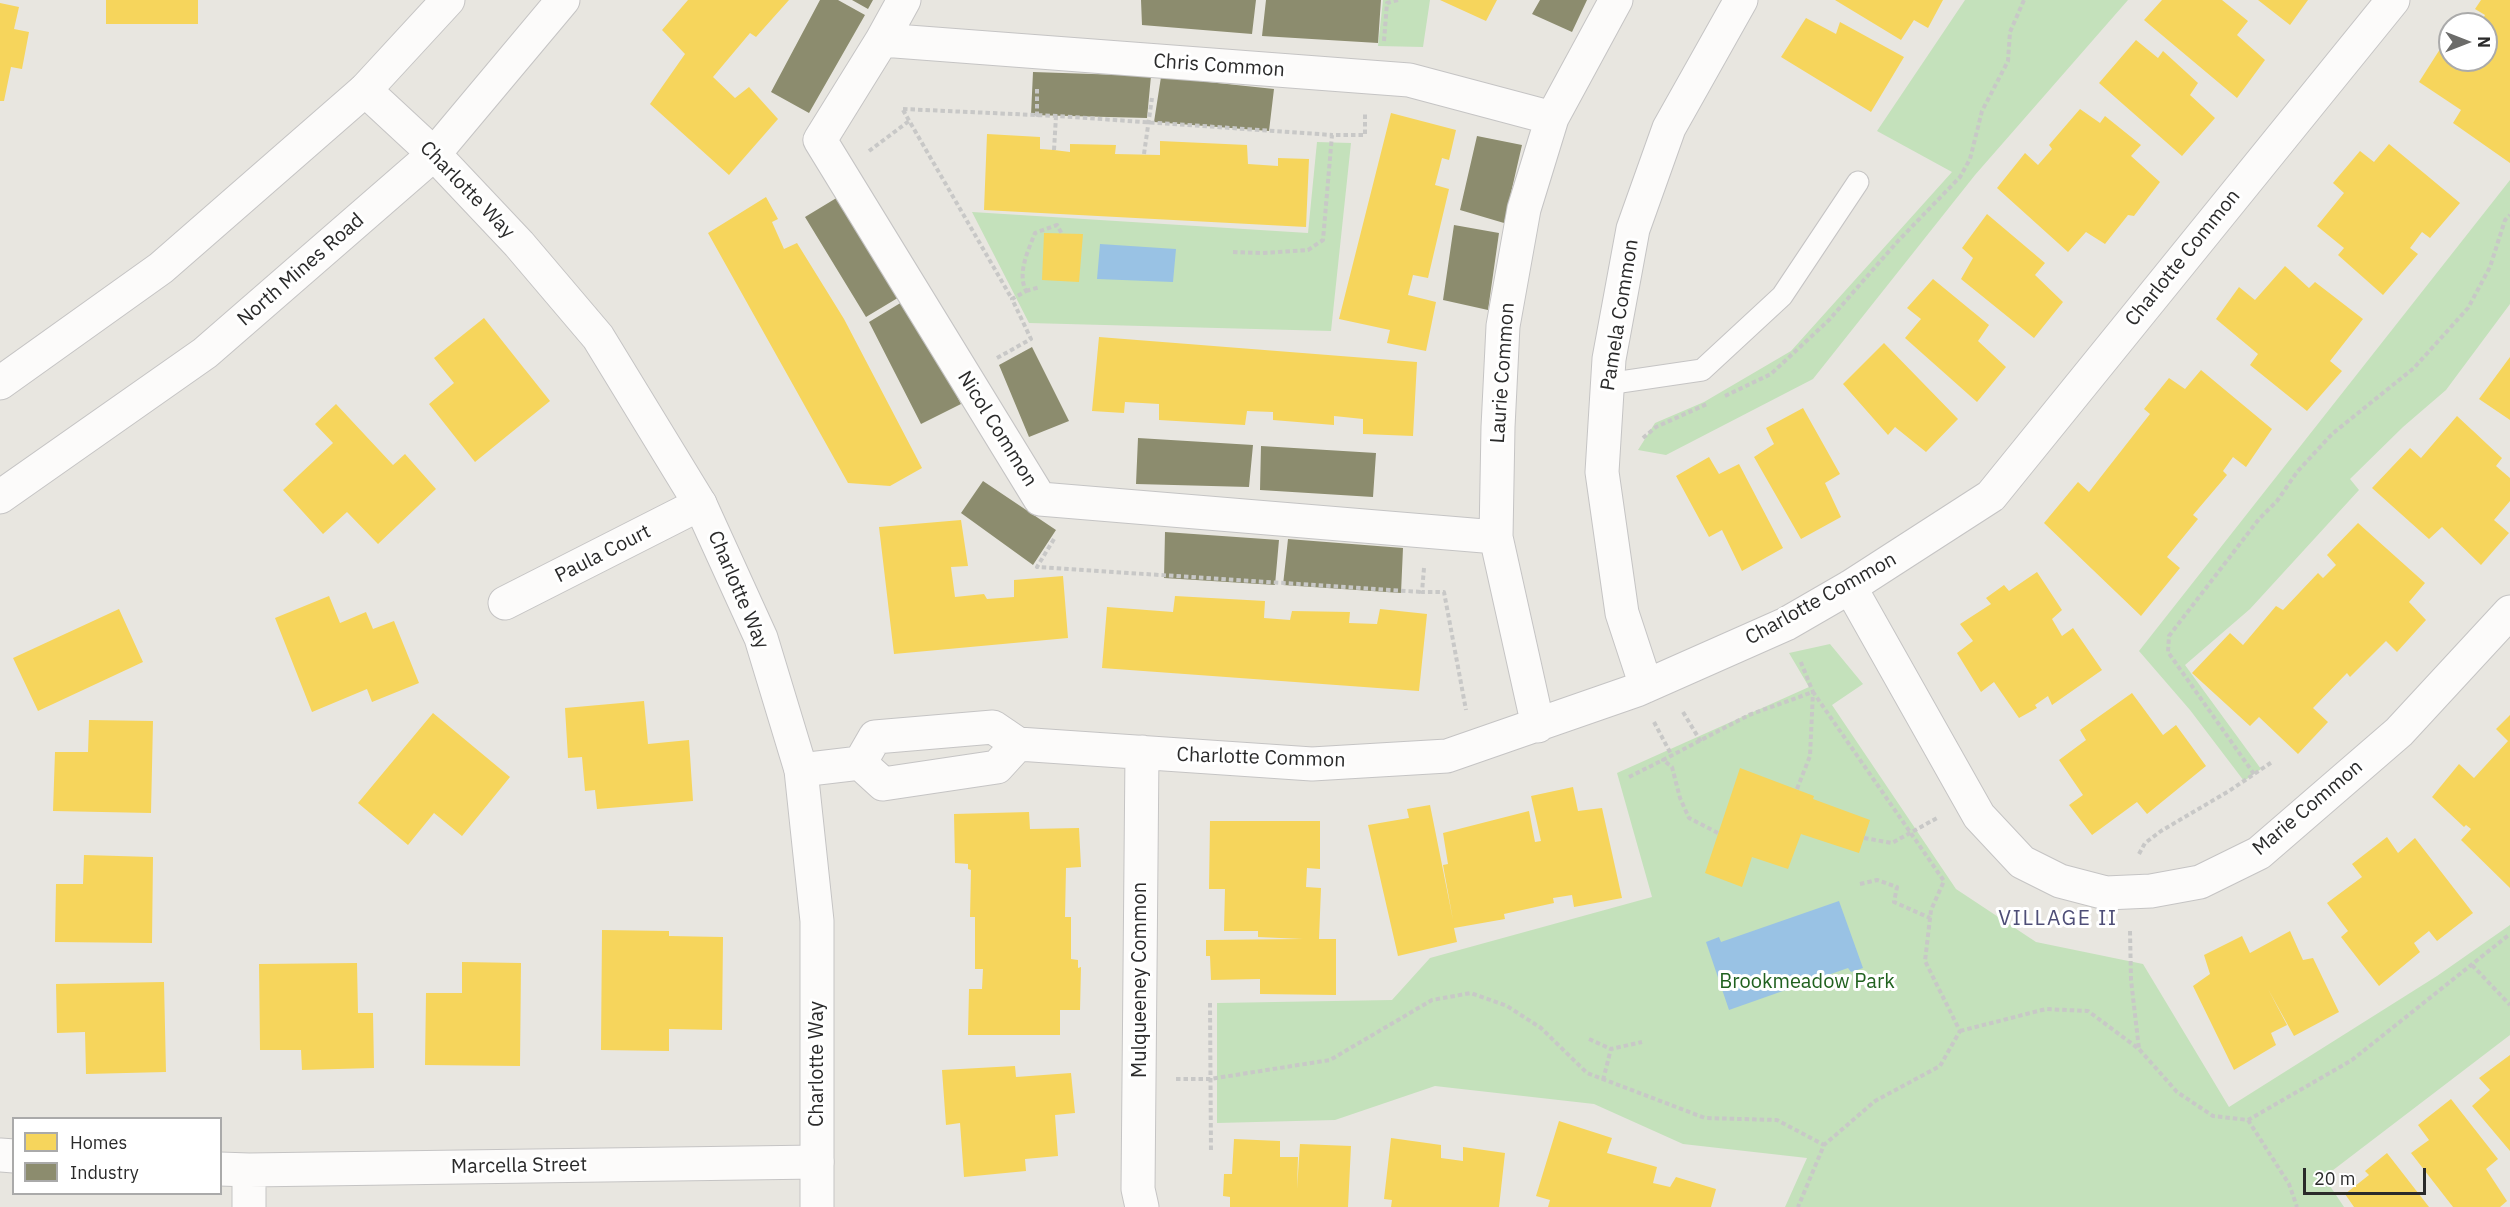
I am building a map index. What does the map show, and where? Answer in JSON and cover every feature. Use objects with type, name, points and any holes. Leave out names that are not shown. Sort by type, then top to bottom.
[{"type":"street","points":[[0,383],[161,268],[365,90],[448,0]]},
{"type":"street","name":"North Mines Road","points":[[0,497],[205,353],[434,154],[563,0]]},
{"type":"street","name":"Nicol Common","points":[[904,0],[820,140],[1040,499],[1496,537]]},
{"type":"street","name":"Laurie Common","points":[[1538,726],[1496,537],[1503,326],[1524,209],[1552,118],[1616,0]]},
{"type":"street","name":"Pamela Common","points":[[1646,686],[1622,613],[1602,472],[1609,359],[1633,229],[1669,128],[1741,0]]},
{"type":"street","name":"Charlotte Common","points":[[1018,744],[1312,764],[1447,756],[1538,726],[1646,686],[1785,624],[1850,587],[1990,496],[2393,0]]},
{"type":"street","name":"Chris Common","points":[[882,40],[1409,80],[1552,118]]},
{"type":"street","name":"Charlotte Way","points":[[365,90],[434,154],[519,244],[598,337],[700,504],[761,638],[801,770],[817,921],[817,1207]]},
{"type":"street","name":"Paula Court","points":[[505,603],[700,504]]},
{"type":"street","name":"Marie Common","points":[[1850,587],[1979,816],[2022,862],[2060,881],[2106,893],[2151,891],[2200,882],[2259,853],[2399,732],[2510,612]]},
{"type":"street","points":[[801,770],[860,763],[883,784],[997,767],[1018,744],[993,727],[875,737],[860,763]]},
{"type":"street","name":"Mulqueeney Common","points":[[1142,1207],[1138,1189],[1143,753]]},
{"type":"street","name":"Marcella Street","points":[[235,1169],[817,1162]]},
{"type":"street","points":[[235,1169],[249,1207]]},
{"type":"lane","points":[[1607,384],[1702,370],[1782,296],[1858,182]]},
{"type":"path","points":[[1384,24],[1387,3],[1398,0]]},
{"type":"path","points":[[1719,398],[1771,374],[1829,320],[1898,242],[1960,177],[1970,159],[1982,111],[2008,61],[2010,32],[2024,0]]},
{"type":"path","points":[[1037,115],[1038,52]]},
{"type":"path","points":[[1144,154],[1158,61]]},
{"type":"path","points":[[964,375],[1031,339],[1012,299],[903,109],[1057,116],[1332,135],[1365,135],[1365,107]]},
{"type":"path","points":[[1054,150],[1057,116]]},
{"type":"path","points":[[840,173],[909,121]]},
{"type":"path","points":[[1233,252],[1262,254],[1308,250],[1323,240],[1332,135]]},
{"type":"path","points":[[2254,774],[2168,652],[2169,636],[2259,519],[2277,501],[2297,472],[2332,434],[2414,368],[2468,309],[2490,267],[2505,220],[2510,215]]},
{"type":"path","points":[[1026,291],[1023,284],[1024,260],[1035,233],[1058,225],[1062,234]]},
{"type":"path","points":[[1012,299],[1026,291],[1040,287]]},
{"type":"path","points":[[1656,427],[1708,403]]},
{"type":"path","points":[[1076,502],[1037,567],[1444,592],[1467,716]]},
{"type":"path","points":[[1422,592],[1426,531]]},
{"type":"path","points":[[1629,777],[1749,716],[1813,692]]},
{"type":"path","points":[[1797,789],[1810,756],[1813,692]]},
{"type":"path","points":[[1813,692],[1944,880],[1931,910],[1925,961],[1960,1031]]},
{"type":"path","points":[[1664,760],[1672,767],[1680,798],[1689,818],[1718,833]]},
{"type":"path","points":[[1864,838],[1892,843],[1912,834]]},
{"type":"path","points":[[1860,884],[1877,880],[1897,887],[1894,902],[1930,918]]},
{"type":"path","points":[[1797,1207],[1824,1145],[1875,1101],[1940,1066],[1960,1031],[2046,1009],[2088,1011],[2139,1049],[2177,1092],[2213,1116],[2248,1120],[2352,1060],[2510,934]]},
{"type":"path","points":[[2472,965],[2510,1005]]},
{"type":"path","points":[[2131,980],[2139,1049]]},
{"type":"path","points":[[1140,1080],[1210,1079],[1330,1060],[1432,1000],[1471,993],[1507,1006],[1541,1028],[1587,1073],[1603,1080],[1705,1118],[1777,1120],[1824,1145]]},
{"type":"path","points":[[1210,1003],[1211,1154]]},
{"type":"path","points":[[1589,1039],[1611,1049],[1642,1042]]},
{"type":"path","points":[[1603,1080],[1611,1049]]},
{"type":"path","points":[[2248,1120],[2289,1184],[2297,1207]]},
{"type":"green space","points":[[1383,0],[1430,0],[1423,47],[1378,46]]},
{"type":"green space","points":[[1965,0],[2128,0],[1975,175],[1813,379],[1666,455],[1638,450],[1655,423],[1704,402],[1791,351],[1952,172],[1877,131]]},
{"type":"green space","points":[[1317,142],[1351,143],[1331,331],[1029,323],[972,212],[1308,233]]},
{"type":"green space","points":[[2510,180],[2510,304],[2446,390],[2403,427],[2350,479],[2359,490],[2250,609],[2185,665],[2261,769],[2244,781],[2190,710],[2139,651]]},
{"type":"green space","name":"Brookmeadow Park","points":[[1830,644],[1863,684],[1832,705],[1956,889],[2036,942],[2143,964],[2229,1107],[2437,976],[2510,925],[2510,1035],[2324,1177],[2344,1207],[1785,1207],[1807,1158],[1683,1144],[1594,1104],[1435,1086],[1335,1120],[1217,1123],[1217,1003],[1392,1000],[1430,958],[1652,897],[1617,773],[1809,687],[1789,653]]},
{"type":"water","points":[[1100,244],[1176,249],[1173,282],[1097,279]]},
{"type":"water","points":[[1839,901],[1863,968],[1851,972],[1848,968],[1729,1010],[1706,942],[1719,937],[1721,942]]},
{"type":"building: Homes","points":[[106,0],[198,0],[198,24],[106,24]]},
{"type":"building: Homes","points":[[688,0],[789,0],[756,37],[750,33],[713,77],[735,98],[749,87],[778,119],[729,175],[650,104],[685,54],[662,30]]},
{"type":"building: Homes","points":[[1440,0],[1497,0],[1486,21]]},
{"type":"building: Homes","points":[[1835,0],[1943,0],[1928,28],[1914,20],[1901,40]]},
{"type":"building: Homes","points":[[2162,0],[2222,0],[2248,21],[2237,35],[2265,60],[2237,98],[2144,20]]},
{"type":"building: Homes","points":[[2258,0],[2308,0],[2290,25]]},
{"type":"building: Homes","points":[[2481,0],[2510,0],[2510,163],[2453,123],[2461,110],[2419,82],[2438,52],[2438,72],[2498,72],[2498,12],[2480,12],[2475,9]]},
{"type":"building: Homes","points":[[0,3],[19,7],[14,29],[29,32],[22,69],[11,67],[4,101],[0,101]]},
{"type":"building: Homes","points":[[1806,18],[1836,34],[1840,22],[1904,57],[1871,112],[1781,57]]},
{"type":"building: Homes","points":[[2136,40],[2158,58],[2163,51],[2198,83],[2190,95],[2215,118],[2182,156],[2099,83]]},
{"type":"building: Homes","points":[[2080,109],[2100,123],[2105,116],[2141,145],[2131,156],[2160,182],[2134,216],[2128,215],[2105,244],[2086,232],[2068,252],[1997,188],[2025,153],[2038,165],[2052,149],[2049,145]]},
{"type":"building: Homes","points":[[1391,113],[1456,130],[1449,160],[1442,158],[1435,185],[1449,189],[1428,278],[1413,275],[1408,295],[1436,302],[1426,351],[1387,343],[1390,330],[1339,319]]},
{"type":"building: Homes","points":[[987,134],[1040,137],[1040,149],[1070,152],[1070,144],[1116,145],[1115,154],[1160,155],[1160,141],[1247,145],[1248,164],[1278,166],[1278,158],[1309,159],[1306,227],[984,210]]},
{"type":"building: Homes","points":[[2389,144],[2460,203],[2430,238],[2422,232],[2410,248],[2418,254],[2383,295],[2338,255],[2344,248],[2317,226],[2344,193],[2333,183],[2360,151],[2374,162]]},
{"type":"building: Homes","points":[[766,197],[778,219],[772,222],[784,249],[797,243],[844,319],[922,468],[890,486],[848,483],[708,233]]},
{"type":"building: Homes","points":[[1987,214],[2045,263],[2035,275],[2063,302],[2034,338],[1961,279],[1973,258],[1962,248]]},
{"type":"building: Homes","points":[[1044,233],[1083,234],[1079,282],[1042,280]]},
{"type":"building: Homes","points":[[2285,266],[2309,288],[2315,282],[2363,319],[2330,361],[2342,371],[2307,411],[2250,365],[2258,354],[2216,319],[2239,287],[2255,300]]},
{"type":"building: Homes","points":[[1933,279],[1989,325],[1978,341],[2006,367],[1977,402],[1905,338],[1921,319],[1907,308]]},
{"type":"building: Homes","points":[[484,318],[550,401],[475,462],[429,404],[454,383],[434,358]]},
{"type":"building: Homes","points":[[1099,337],[1417,362],[1413,436],[1363,434],[1363,419],[1334,416],[1334,425],[1273,420],[1273,412],[1247,411],[1245,425],[1159,420],[1159,404],[1125,402],[1124,413],[1092,411]]},
{"type":"building: Homes","points":[[1884,343],[1958,419],[1926,452],[1895,427],[1888,435],[1843,384]]},
{"type":"building: Homes","points":[[2510,357],[2510,420],[2479,399]]},
{"type":"building: Homes","points":[[2201,370],[2272,429],[2246,467],[2233,457],[2223,471],[2227,475],[2193,515],[2198,519],[2167,557],[2180,568],[2141,616],[2044,523],[2078,482],[2089,492],[2150,414],[2144,409],[2169,378],[2185,389]]},
{"type":"building: Homes","points":[[336,404],[393,465],[405,454],[436,489],[378,544],[347,512],[323,534],[283,490],[333,443],[315,424]]},
{"type":"building: Homes","points":[[1803,408],[1840,474],[1825,483],[1841,517],[1801,539],[1754,457],[1774,444],[1766,428]]},
{"type":"building: Homes","points":[[2457,416],[2502,458],[2496,466],[2510,478],[2510,501],[2494,520],[2509,533],[2481,565],[2442,527],[2429,539],[2372,488],[2410,448],[2421,458]]},
{"type":"building: Homes","points":[[1709,457],[1719,474],[1739,464],[1783,548],[1742,571],[1722,530],[1709,537],[1676,476]]},
{"type":"building: Homes","points":[[961,520],[968,566],[951,567],[955,597],[984,594],[987,599],[1014,597],[1014,580],[1063,576],[1068,638],[894,654],[879,527]]},
{"type":"building: Homes","points":[[2358,523],[2425,583],[2409,602],[2426,620],[2397,652],[2386,641],[2350,677],[2347,673],[2313,708],[2328,722],[2298,754],[2259,717],[2250,726],[2192,673],[2230,633],[2243,645],[2276,606],[2283,610],[2318,573],[2323,578],[2336,565],[2327,555]]},
{"type":"building: Homes","points":[[2037,572],[2062,610],[2052,619],[2062,636],[2073,628],[2102,670],[2052,705],[2048,696],[2035,705],[2037,708],[2019,718],[1994,682],[1981,692],[1957,653],[1973,641],[1960,624],[1991,604],[1986,598],[2004,585],[2009,591]]},
{"type":"building: Homes","points":[[329,596],[340,623],[366,612],[373,629],[394,621],[419,683],[372,702],[367,689],[312,712],[275,618]]},
{"type":"building: Homes","points":[[1175,596],[1265,601],[1264,618],[1290,620],[1292,611],[1350,612],[1349,623],[1377,624],[1380,609],[1427,614],[1419,691],[1102,668],[1107,607],[1173,612]]},
{"type":"building: Homes","points":[[119,609],[143,662],[38,711],[13,658]]},
{"type":"building: Homes","points":[[2132,693],[2163,735],[2176,725],[2206,766],[2147,814],[2137,802],[2092,835],[2069,805],[2083,795],[2059,760],[2086,740],[2080,730]]},
{"type":"building: Homes","points":[[644,701],[648,744],[689,740],[693,801],[597,809],[595,790],[585,791],[582,757],[568,758],[565,708]]},
{"type":"building: Homes","points":[[433,713],[510,777],[462,836],[434,813],[408,845],[358,803]]},
{"type":"building: Homes","points":[[2510,715],[2510,888],[2461,840],[2471,829],[2466,825],[2464,827],[2432,797],[2459,764],[2474,778],[2508,741],[2496,729]]},
{"type":"building: Homes","points":[[89,720],[153,721],[151,813],[53,811],[55,752],[88,752]]},
{"type":"building: Homes","points":[[1740,768],[1870,820],[1859,853],[1801,834],[1788,869],[1752,857],[1742,887],[1705,873]]},
{"type":"building: Homes","points":[[1573,787],[1578,811],[1602,808],[1622,898],[1574,907],[1572,895],[1553,898],[1554,903],[1504,914],[1505,919],[1454,928],[1457,942],[1398,956],[1368,825],[1409,818],[1407,809],[1430,805],[1453,920],[1443,865],[1448,864],[1443,833],[1529,811],[1535,842],[1541,841],[1531,796]]},
{"type":"building: Homes","points":[[1029,812],[1030,829],[1079,828],[1081,867],[1066,868],[1065,917],[1071,917],[1071,959],[1078,960],[1078,968],[1081,967],[1080,1010],[1060,1010],[1060,1035],[968,1035],[969,989],[982,989],[983,969],[975,969],[975,917],[970,917],[971,870],[968,869],[968,864],[955,863],[954,814]]},
{"type":"building: Homes","points":[[1210,821],[1320,821],[1320,869],[1307,868],[1306,887],[1321,888],[1319,939],[1336,939],[1336,995],[1260,994],[1260,979],[1211,980],[1210,956],[1206,956],[1206,940],[1303,939],[1258,937],[1258,931],[1224,931],[1225,889],[1209,889]]},
{"type":"building: Homes","points":[[2387,837],[2398,853],[2415,838],[2473,913],[2437,941],[2429,931],[2414,943],[2420,952],[2379,986],[2341,937],[2348,931],[2327,903],[2362,877],[2352,864]]},
{"type":"building: Homes","points":[[84,855],[153,857],[152,943],[55,942],[56,884],[83,884]]},
{"type":"building: Homes","points":[[602,930],[669,931],[669,936],[723,937],[722,1030],[669,1029],[669,1051],[601,1050]]},
{"type":"building: Homes","points":[[2290,931],[2303,960],[2313,958],[2339,1012],[2294,1036],[2268,989],[2287,1025],[2271,1033],[2276,1045],[2234,1070],[2193,986],[2210,974],[2204,955],[2242,936],[2250,953]]},
{"type":"building: Homes","points":[[462,962],[521,963],[520,1066],[425,1065],[426,993],[462,993]]},
{"type":"building: Homes","points":[[357,963],[358,1013],[373,1013],[374,1068],[302,1070],[301,1050],[260,1050],[259,964]]},
{"type":"building: Homes","points":[[164,982],[166,1072],[86,1074],[85,1032],[57,1033],[56,984]]},
{"type":"building: Homes","points":[[2510,1055],[2510,1151],[2472,1106],[2490,1090],[2479,1078]]},
{"type":"building: Homes","points":[[1015,1066],[1016,1077],[1071,1073],[1075,1113],[1055,1115],[1058,1156],[1025,1159],[1026,1171],[964,1177],[960,1123],[946,1125],[942,1070]]},
{"type":"building: Homes","points":[[2451,1099],[2498,1159],[2486,1169],[2507,1201],[2500,1207],[2453,1207],[2411,1153],[2429,1140],[2418,1125]]},
{"type":"building: Homes","points":[[1559,1121],[1612,1138],[1607,1153],[1657,1167],[1653,1183],[1670,1187],[1676,1177],[1716,1189],[1711,1207],[1548,1207],[1550,1200],[1536,1196]]},
{"type":"building: Homes","points":[[1391,1138],[1441,1145],[1441,1158],[1463,1161],[1463,1147],[1505,1153],[1499,1207],[1391,1207],[1392,1200],[1384,1199]]},
{"type":"building: Homes","points":[[1234,1139],[1280,1141],[1280,1157],[1298,1157],[1297,1189],[1300,1144],[1351,1146],[1348,1207],[1230,1207],[1230,1197],[1223,1196],[1224,1174],[1232,1174]]},
{"type":"building: Homes","points":[[2387,1153],[2429,1207],[2354,1207],[2345,1194],[2369,1175],[2365,1171]]},
{"type":"building: Industry","points":[[820,0],[838,0],[865,15],[809,113],[771,92]]},
{"type":"building: Industry","points":[[852,0],[873,0],[868,9]]},
{"type":"building: Industry","points":[[1141,0],[1256,0],[1252,34],[1142,25]]},
{"type":"building: Industry","points":[[1266,0],[1381,0],[1378,43],[1262,36]]},
{"type":"building: Industry","points":[[1540,0],[1587,0],[1572,32],[1532,14]]},
{"type":"building: Industry","points":[[1033,72],[1151,76],[1147,118],[1031,115]]},
{"type":"building: Industry","points":[[1161,77],[1274,89],[1269,131],[1154,122]]},
{"type":"building: Industry","points":[[1477,136],[1522,145],[1504,223],[1460,210]]},
{"type":"building: Industry","points":[[843,194],[906,293],[866,317],[805,217]]},
{"type":"building: Industry","points":[[1454,225],[1499,233],[1488,310],[1443,300]]},
{"type":"building: Industry","points":[[907,299],[961,404],[921,424],[869,322]]},
{"type":"building: Industry","points":[[1032,347],[1069,421],[1029,437],[999,365]]},
{"type":"building: Industry","points":[[1138,438],[1253,445],[1249,487],[1136,484]]},
{"type":"building: Industry","points":[[1261,446],[1376,453],[1373,497],[1260,490]]},
{"type":"building: Industry","points":[[983,481],[1056,530],[1033,565],[961,513]]},
{"type":"building: Industry","points":[[1165,532],[1279,540],[1275,585],[1164,578]]},
{"type":"building: Industry","points":[[1288,539],[1403,548],[1401,593],[1283,585]]},
{"type":"district","name":"VILLAGE II","points":[[2058,919]]}]
